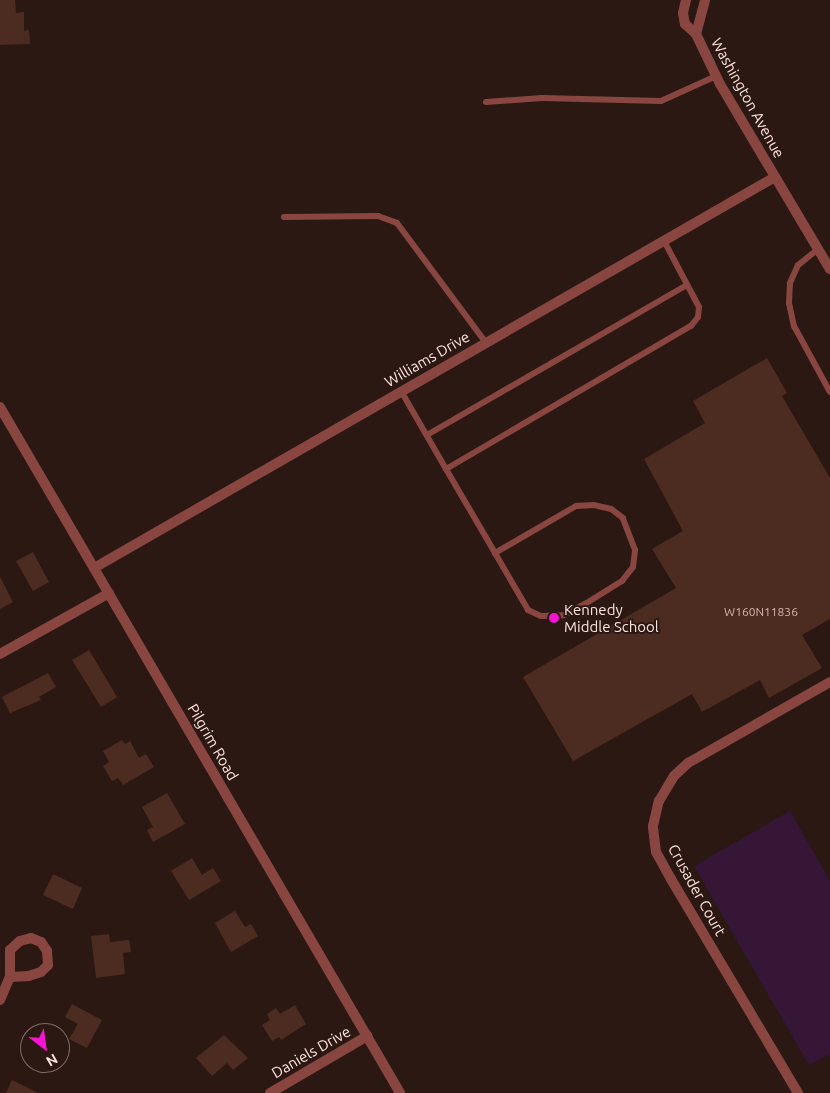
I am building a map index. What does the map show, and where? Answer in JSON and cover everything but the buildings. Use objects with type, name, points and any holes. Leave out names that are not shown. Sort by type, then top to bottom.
[{"type":"street","name":"Washington Avenue","points":[[686,0],[683,13],[685,24],[696,34],[716,76],[775,177]]},
{"type":"street","name":"Washington Avenue","points":[[696,34],[705,0]]},
{"type":"street","name":"Williams Drive","points":[[94,568],[775,177]]},
{"type":"street","points":[[775,177],[830,270]]},
{"type":"street","name":"Pilgrim Road","points":[[0,407],[400,1093]]},
{"type":"street","points":[[0,654],[109,593]]},
{"type":"street","name":"Crusader Court","points":[[798,1093],[670,879],[656,852],[653,826],[659,801],[674,776],[688,763],[830,682]]},
{"type":"street","points":[[0,1000],[10,977],[10,950],[25,940],[41,942],[47,952],[48,965],[41,972],[29,976],[10,977]]},
{"type":"street","name":"Daniels Drive","points":[[270,1093],[367,1036]]},
{"type":"lane","points":[[486,102],[542,98],[661,101],[716,76]]},
{"type":"lane","points":[[284,217],[378,216],[397,224],[486,343]]},
{"type":"lane","points":[[446,469],[691,326],[698,317],[699,307],[664,241]]},
{"type":"lane","points":[[818,249],[798,265],[790,283],[789,303],[794,326],[830,392]]},
{"type":"lane","points":[[427,435],[687,285]]},
{"type":"lane","points":[[401,391],[494,553],[528,610],[541,616],[564,615],[622,581],[633,568],[635,550],[623,518],[611,509],[594,505],[576,506],[494,553]]},
{"type":"shaded area","points":[[790,811],[830,881],[830,1054],[809,1065],[694,866]]},
{"type":"place","name":"Kennedy Middle School","points":[[554,618]]}]
